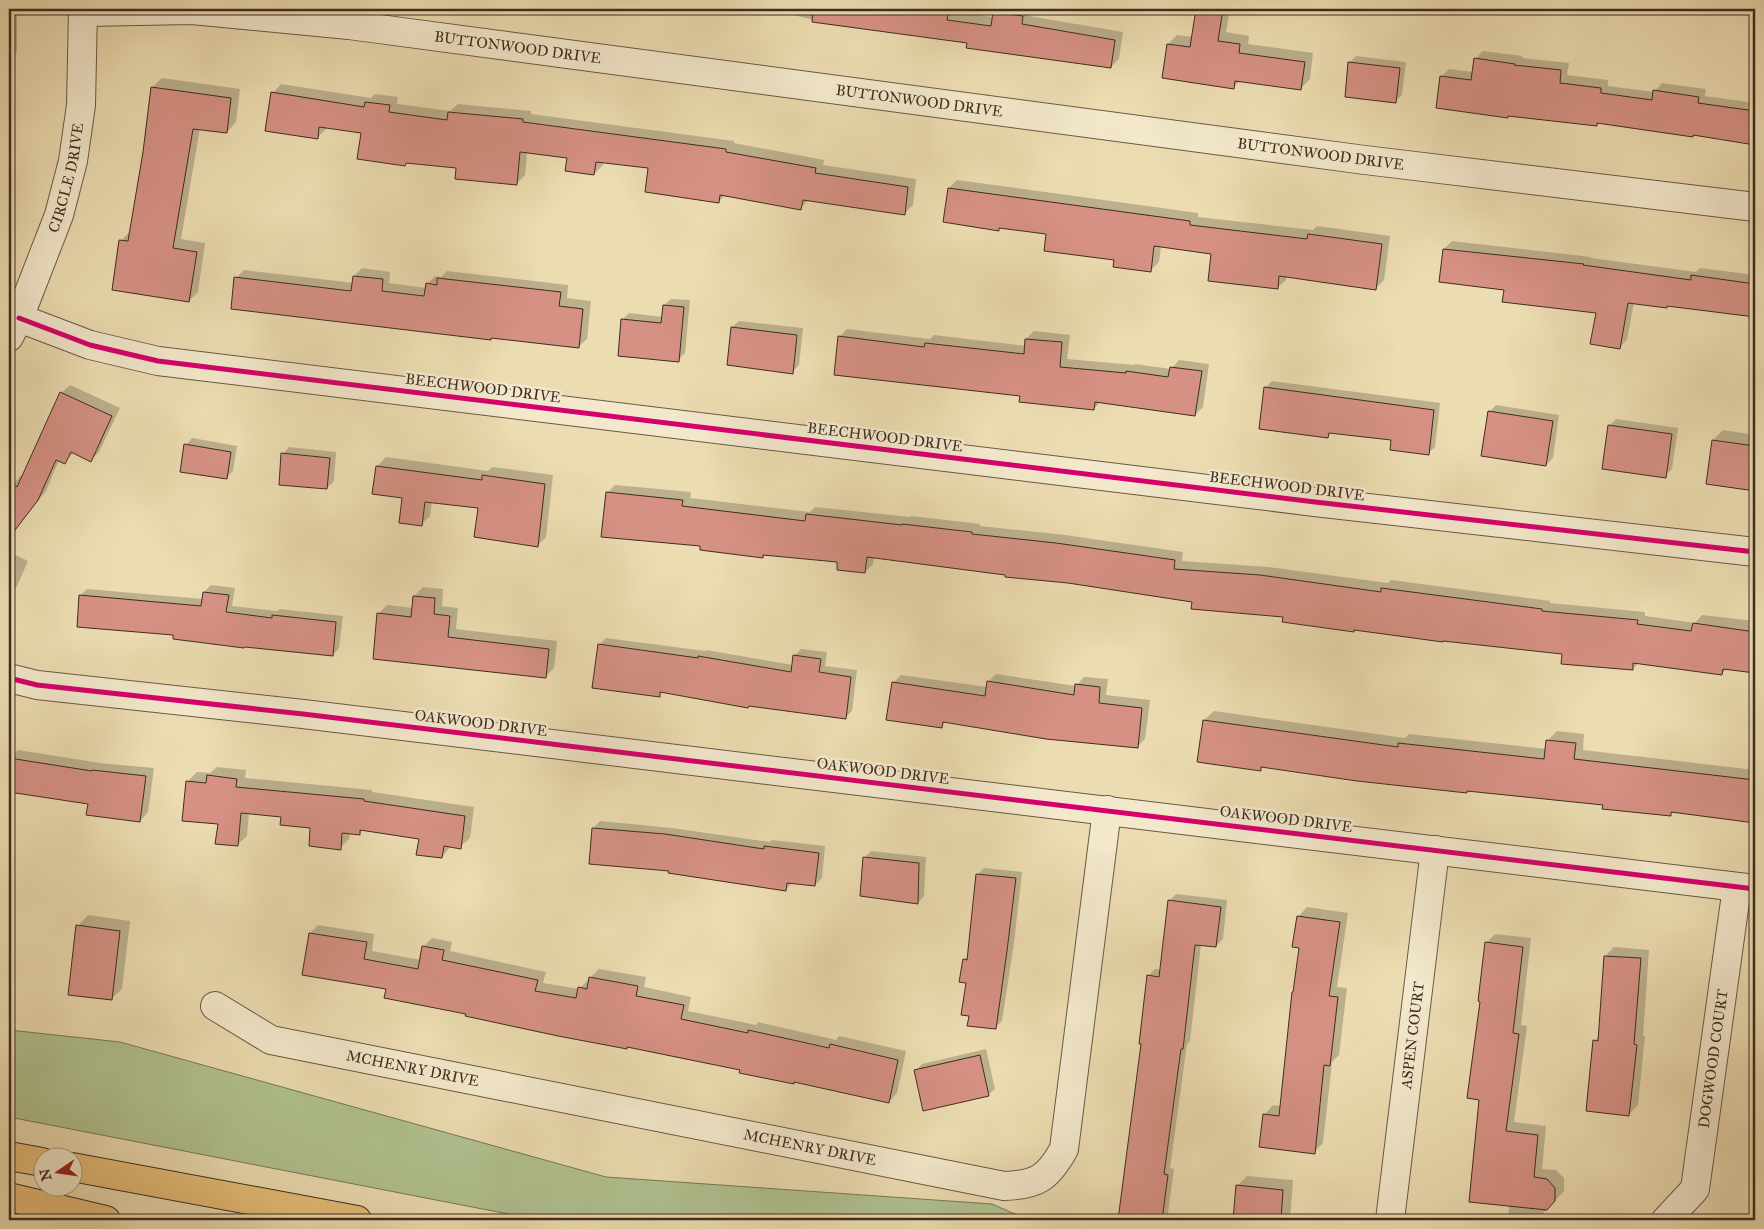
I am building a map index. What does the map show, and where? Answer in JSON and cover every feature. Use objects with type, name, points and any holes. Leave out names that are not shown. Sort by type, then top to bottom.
[{"type":"highway","points":[[9,1156],[32,1160]]},
{"type":"highway","points":[[82,1169],[357,1220]]},
{"type":"highway","points":[[9,1197],[106,1220]]},
{"type":"street","name":"BUTTONWOOD DRIVE","points":[[84,10],[192,10],[349,25],[1355,159],[1755,207]]},
{"type":"street","name":"CIRCLE DRIVE","points":[[14,328],[59,216],[73,160],[81,105],[84,10]]},
{"type":"street","name":"BEECHWOOD DRIVE","points":[[14,328],[158,361],[1315,502],[1755,552]]},
{"type":"street","name":"OAKWOOD DRIVE","points":[[9,678],[37,685],[1107,810],[1746,888]]},
{"type":"street","name":"MCHENRY DRIVE","points":[[215,1006],[271,1040],[1004,1186],[1023,1186],[1041,1178],[1055,1166],[1064,1149],[1107,810]]},
{"type":"street","name":"ASPEN COURT","points":[[1390,1220],[1435,850]]},
{"type":"street","name":"DOGWOOD COURT","points":[[1666,1220],[1696,1188],[1746,888]]},
{"type":"green space","points":[[9,1030],[120,1042],[606,1177],[992,1204],[1029,1220],[539,1220],[9,1117]]},
{"type":"building","points":[[813,9],[918,9],[948,13],[947,20],[991,26],[993,12],[1023,16],[1022,24],[1115,40],[1111,68],[966,48],[967,43],[812,22]]},
{"type":"building","points":[[1196,9],[1223,9],[1218,41],[1240,44],[1239,53],[1305,62],[1301,90],[1235,81],[1234,89],[1162,78],[1167,44],[1190,47]]},
{"type":"building","points":[[1474,58],[1561,70],[1560,83],[1601,88],[1601,93],[1652,100],[1653,90],[1699,97],[1698,103],[1755,111],[1755,145],[1597,123],[1597,126],[1508,116],[1508,118],[1436,108],[1440,76],[1471,80]]},
{"type":"building","points":[[1348,62],[1400,68],[1396,103],[1345,97]]},
{"type":"building","points":[[151,87],[231,98],[227,133],[193,129],[173,248],[197,252],[189,302],[112,290],[119,240],[128,241],[143,152]]},
{"type":"building","points":[[271,92],[364,107],[365,102],[390,105],[389,112],[447,120],[448,112],[523,119],[523,122],[726,149],[726,152],[816,168],[815,173],[908,187],[905,215],[803,200],[801,210],[720,195],[719,203],[645,192],[648,168],[596,162],[594,175],[565,171],[567,158],[520,152],[517,185],[455,179],[456,168],[406,163],[405,166],[357,159],[361,133],[319,127],[318,139],[265,131]]},
{"type":"building","points":[[948,188],[1190,221],[1190,225],[1307,239],[1308,234],[1382,244],[1376,290],[1279,276],[1278,289],[1208,281],[1211,254],[1154,246],[1151,272],[1113,267],[1114,260],[1044,251],[1046,234],[999,228],[999,231],[943,222]]},
{"type":"building","points":[[1443,249],[1584,264],[1691,280],[1691,275],[1755,284],[1755,317],[1628,303],[1620,349],[1590,344],[1596,313],[1502,302],[1504,290],[1439,282]]},
{"type":"building","points":[[353,276],[383,279],[382,291],[424,296],[426,283],[437,285],[437,278],[561,292],[559,306],[583,309],[579,348],[491,338],[491,340],[231,309],[234,277],[351,291]]},
{"type":"building","points":[[663,305],[684,307],[679,362],[618,356],[621,319],[661,323]]},
{"type":"building","points":[[731,327],[797,335],[793,374],[727,365]]},
{"type":"building","points":[[838,336],[924,347],[925,343],[1024,354],[1025,339],[1062,342],[1060,367],[1126,373],[1126,371],[1168,377],[1170,367],[1202,371],[1195,416],[1095,402],[1094,410],[1019,402],[1020,396],[834,375]]},
{"type":"building","points":[[1264,387],[1434,410],[1429,455],[1390,450],[1391,440],[1329,433],[1328,438],[1259,429]]},
{"type":"building","points":[[60,392],[112,416],[91,462],[71,452],[65,464],[56,460],[38,500],[9,538],[9,480],[17,487]]},
{"type":"building","points":[[1488,411],[1553,421],[1546,466],[1481,456]]},
{"type":"building","points":[[1608,425],[1672,434],[1666,478],[1602,469]]},
{"type":"building","points":[[1712,440],[1755,446],[1755,491],[1706,484]]},
{"type":"building","points":[[184,444],[231,452],[227,479],[180,472]]},
{"type":"building","points":[[281,453],[330,458],[327,489],[279,485]]},
{"type":"building","points":[[376,466],[482,480],[482,475],[545,484],[538,547],[474,537],[478,508],[425,502],[422,526],[399,523],[402,498],[372,494]]},
{"type":"building","points":[[606,492],[683,500],[682,506],[805,521],[806,514],[1056,543],[1175,560],[1174,569],[1260,575],[1381,592],[1381,588],[1542,609],[1542,611],[1638,620],[1637,624],[1691,631],[1693,623],[1755,632],[1755,673],[1723,669],[1722,675],[1633,663],[1633,670],[1561,664],[1562,654],[1443,642],[1354,630],[1354,632],[1282,622],[1283,617],[1191,609],[1192,602],[1068,583],[1005,577],[1005,575],[867,557],[865,573],[837,570],[837,562],[763,555],[763,558],[700,550],[700,546],[601,537]]},
{"type":"building","points":[[203,592],[229,595],[226,612],[272,618],[272,615],[336,622],[333,656],[173,639],[173,635],[77,627],[79,595],[201,606]]},
{"type":"building","points":[[413,596],[435,598],[434,614],[450,616],[448,637],[549,649],[546,678],[373,659],[377,613],[411,617]]},
{"type":"building","points":[[598,644],[698,658],[698,656],[791,672],[793,655],[821,659],[819,672],[851,677],[846,719],[749,706],[748,708],[660,692],[660,697],[592,688]]},
{"type":"building","points":[[987,681],[1074,695],[1075,684],[1100,687],[1099,703],[1142,708],[1138,748],[1046,739],[943,722],[942,728],[886,720],[892,682],[985,696]]},
{"type":"building","points":[[1203,720],[1398,747],[1398,743],[1544,759],[1546,740],[1576,743],[1574,759],[1755,780],[1755,823],[1671,812],[1671,816],[1602,809],[1603,805],[1467,791],[1467,793],[1357,781],[1261,767],[1261,771],[1197,762]]},
{"type":"building","points":[[9,758],[92,771],[146,776],[140,822],[86,815],[88,804],[9,792]]},
{"type":"building","points":[[207,775],[237,779],[236,787],[364,799],[364,801],[465,816],[461,849],[444,846],[442,858],[416,855],[419,839],[360,830],[360,835],[342,833],[341,850],[309,846],[310,828],[280,825],[281,817],[241,813],[238,846],[215,844],[218,824],[182,821],[186,781],[206,783]]},
{"type":"building","points":[[592,828],[665,834],[764,849],[764,846],[819,853],[815,886],[787,883],[786,891],[668,873],[669,871],[589,864]]},
{"type":"building","points":[[863,857],[919,863],[918,904],[860,896]]},
{"type":"building","points":[[976,874],[1016,878],[996,1029],[967,1026],[969,1016],[961,1015],[966,983],[959,982],[963,959],[967,960]]},
{"type":"building","points":[[1168,900],[1221,907],[1216,947],[1195,945],[1183,1049],[1181,1049],[1164,1174],[1168,1175],[1162,1220],[1118,1220],[1141,1044],[1139,1044],[1147,975],[1159,977]]},
{"type":"building","points":[[1297,916],[1340,922],[1329,996],[1338,997],[1330,1066],[1324,1065],[1315,1154],[1259,1147],[1263,1114],[1279,1116],[1292,992],[1299,948],[1292,947]]},
{"type":"building","points":[[76,925],[120,931],[112,1000],[68,995]]},
{"type":"building","points":[[309,933],[367,942],[364,959],[418,969],[422,946],[444,950],[442,960],[538,980],[535,991],[576,998],[578,987],[587,989],[589,977],[638,986],[636,996],[684,1005],[681,1019],[748,1033],[748,1030],[829,1048],[830,1044],[898,1060],[889,1103],[794,1082],[794,1084],[739,1073],[740,1070],[627,1047],[627,1049],[558,1036],[465,1016],[466,1014],[384,998],[386,989],[302,975]]},
{"type":"building","points":[[1485,942],[1523,947],[1513,1033],[1519,1034],[1506,1131],[1538,1135],[1534,1177],[1547,1179],[1555,1188],[1555,1201],[1547,1210],[1469,1202],[1479,1100],[1467,1098],[1480,1002],[1478,1001]]},
{"type":"building","points":[[1604,956],[1641,958],[1634,1044],[1637,1045],[1629,1116],[1586,1111],[1593,1040],[1598,1041]]},
{"type":"building","points":[[980,1055],[989,1096],[923,1111],[914,1070]]},
{"type":"building","points":[[1236,1185],[1283,1190],[1281,1220],[1233,1220]]},
{"type":"cycle path","points":[[19,318],[90,345],[158,361],[1315,502],[1755,552]]},
{"type":"cycle path","points":[[9,678],[37,685],[303,714],[1755,889]]}]
